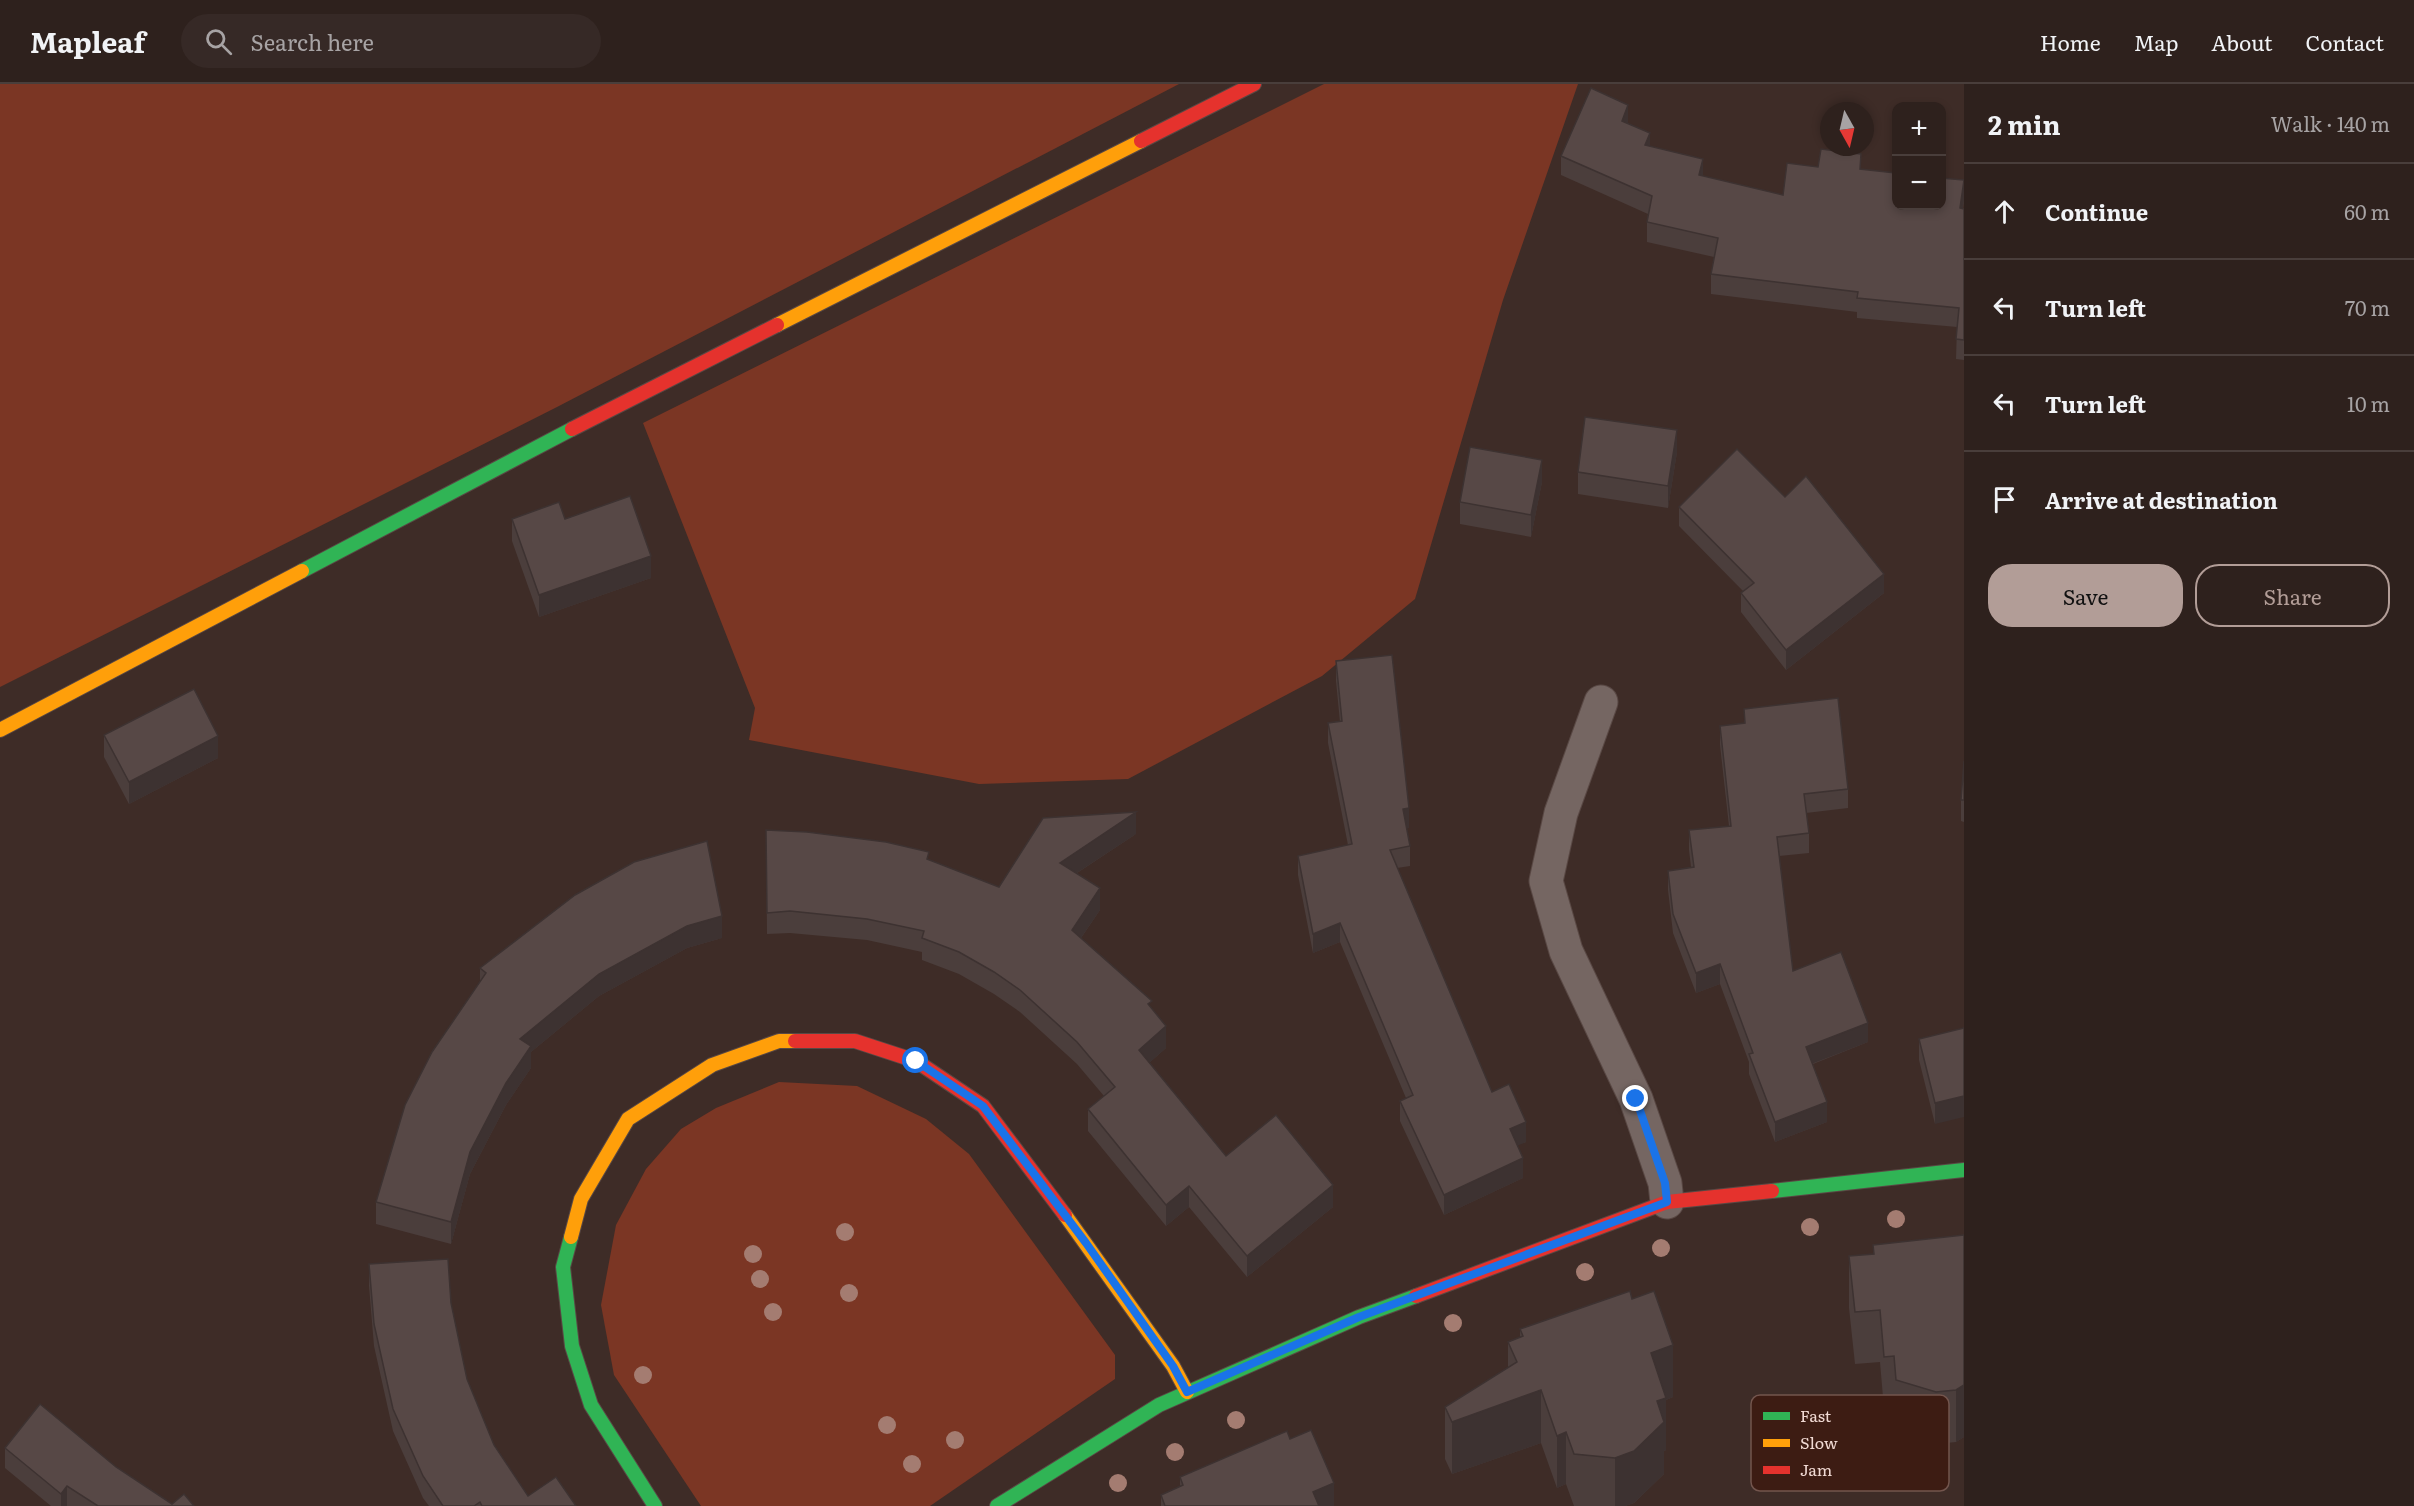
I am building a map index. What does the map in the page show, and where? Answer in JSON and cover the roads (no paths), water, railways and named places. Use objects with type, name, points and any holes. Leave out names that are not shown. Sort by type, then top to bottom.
[{"type":"street","points":[[0,730],[568,431],[1254,84]]},
{"type":"street","points":[[1601,702],[1561,813],[1546,881],[1566,951],[1636,1099],[1665,1183],[1667,1202]]},
{"type":"street","points":[[655,1506],[591,1405],[572,1346],[563,1267],[581,1199],[628,1119],[712,1065],[779,1041],[855,1041],[916,1061],[983,1106],[1086,1243],[1173,1366],[1187,1392]]},
{"type":"street","points":[[997,1506],[1159,1405],[1187,1392],[1284,1348],[1389,1305],[1667,1202],[1964,1170]]}]
